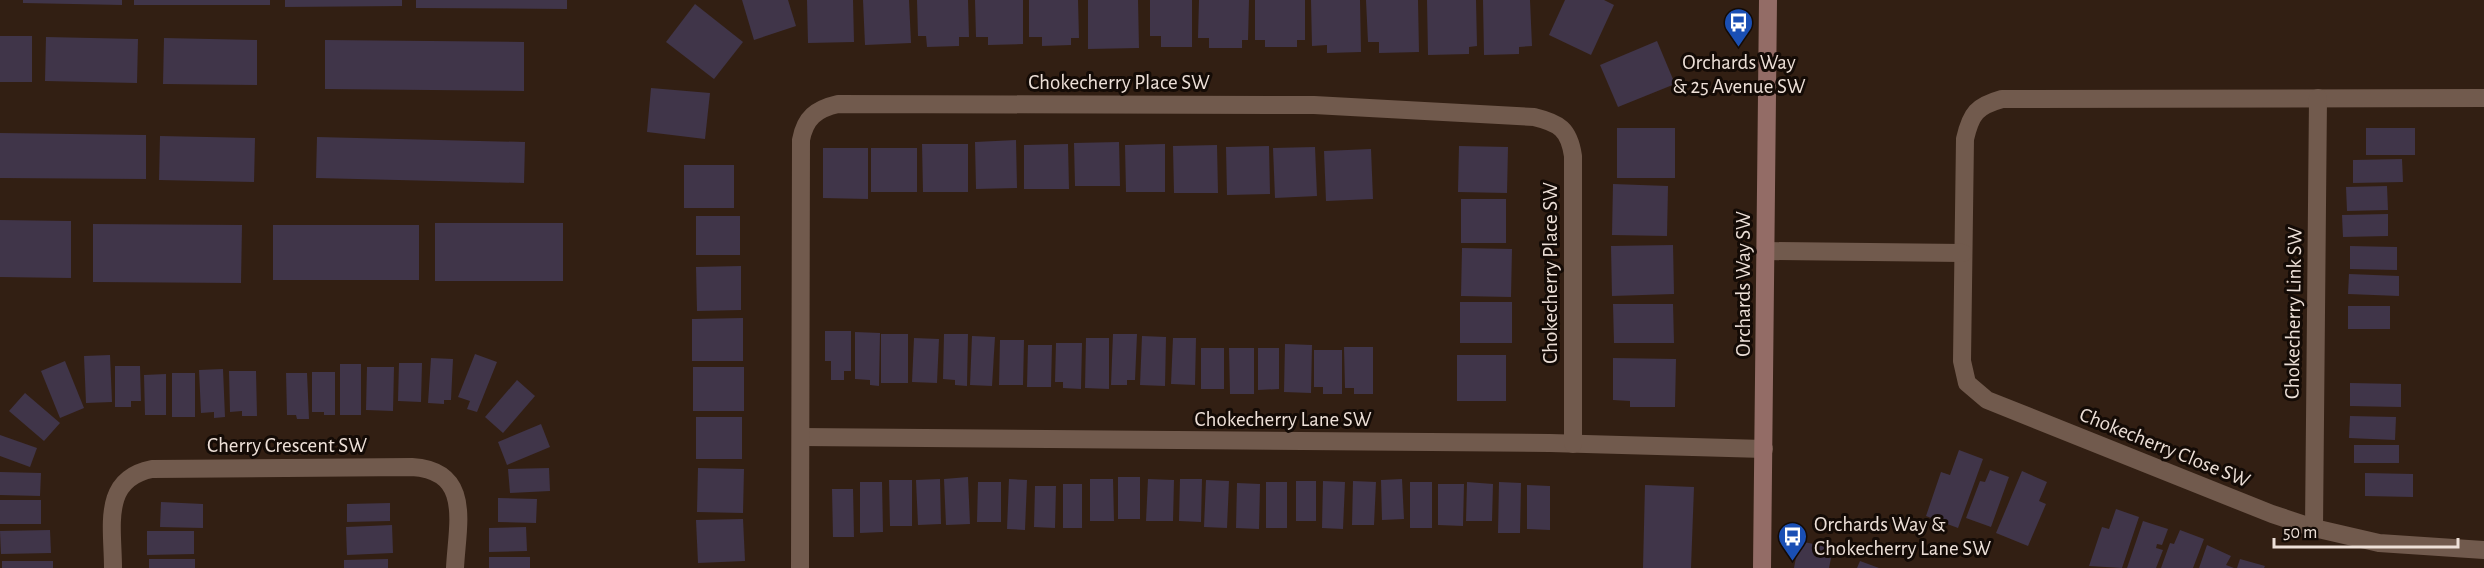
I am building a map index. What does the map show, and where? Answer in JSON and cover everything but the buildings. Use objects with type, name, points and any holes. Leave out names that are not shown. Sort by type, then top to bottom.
[{"type":"street","name":"Orchards Way SW","points":[[1762,568],[1768,0]]},
{"type":"street","name":"Chokecherry Link SW","points":[[2314,528],[2318,98]]},
{"type":"street","name":"Chokecherry Close SW","points":[[2484,98],[2002,99],[1987,103],[1976,111],[1968,123],[1965,139],[1962,362],[1967,383],[1987,400],[2272,514],[2314,528],[2379,543],[2484,550]]},
{"type":"street","name":"Chokecherry Place SW","points":[[800,568],[800,156],[803,130],[813,114],[825,107],[838,105],[1314,105],[1534,117],[1552,121],[1566,132],[1573,156],[1573,444]]},
{"type":"street","points":[[1766,251],[1963,253]]},
{"type":"street","name":"Chokecherry Lane SW","points":[[801,437],[1573,444],[1764,449]]},
{"type":"street","name":"Cherry Crescent SW","points":[[113,568],[114,501],[125,480],[133,474],[152,469],[366,467],[426,468],[447,478],[454,487],[458,501],[455,568]]},
{"type":"place","name":"Orchards Way & 25 Avenue SW","points":[[1739,48]]},
{"type":"place","name":"Orchards Way & Chokecherry Lane SW","points":[[1793,562]]}]
